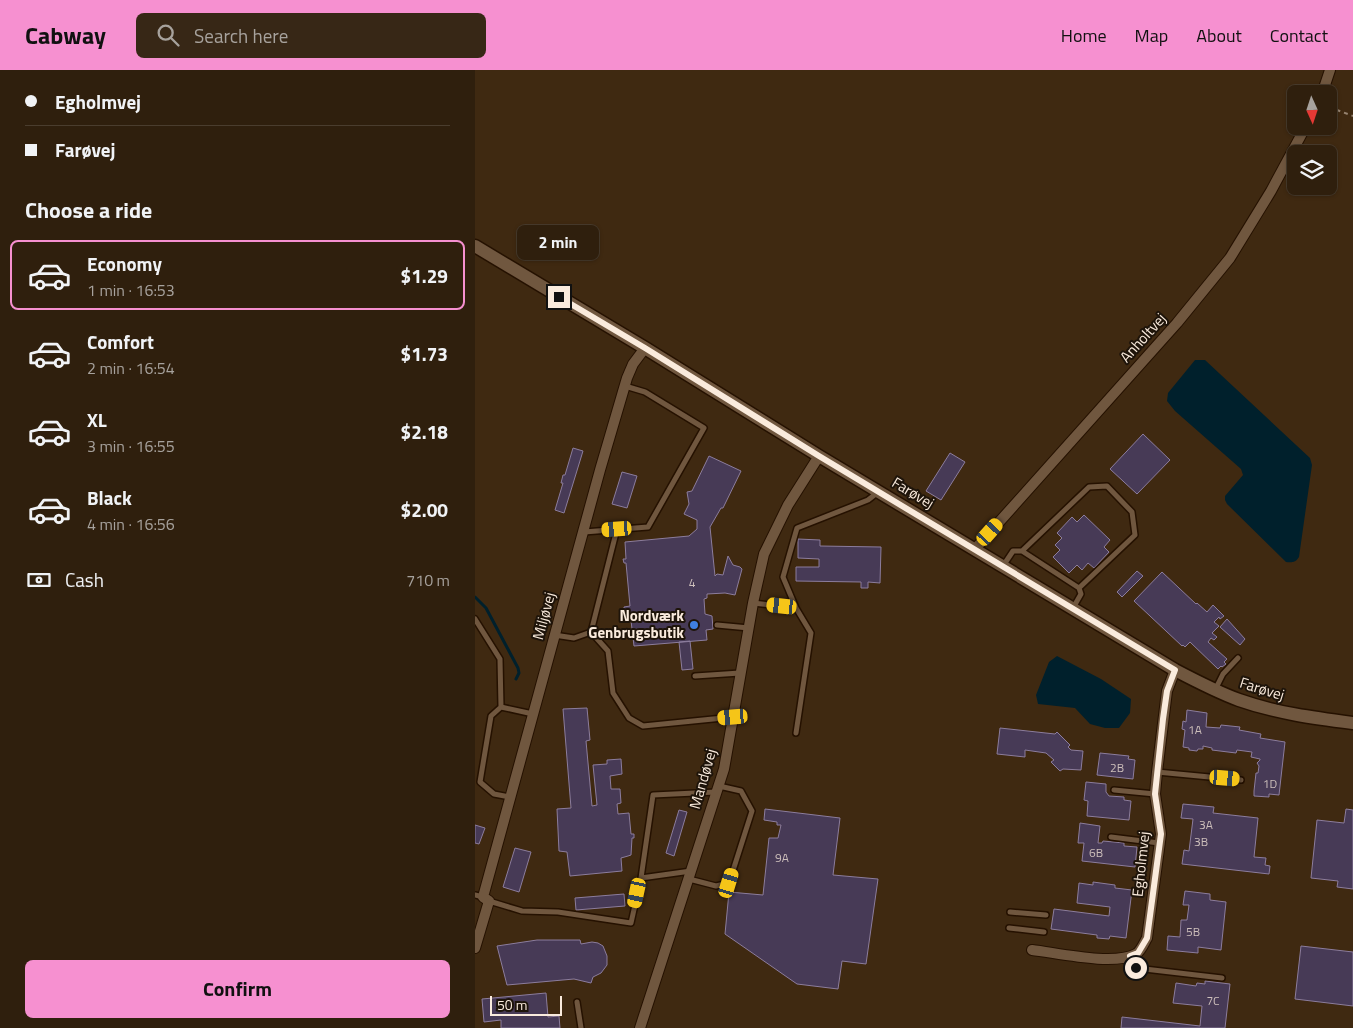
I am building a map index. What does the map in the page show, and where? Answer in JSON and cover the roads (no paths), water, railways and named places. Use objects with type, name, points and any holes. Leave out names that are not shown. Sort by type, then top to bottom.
[{"type":"street","points":[[1325,85],[1331,70]]},
{"type":"street","name":"Anholtvej","points":[[975,550],[1177,323],[1230,258],[1271,191],[1301,135]]},
{"type":"street","name":"Farøvej","points":[[475,246],[1175,670],[1237,699],[1274,710],[1353,723]]},
{"type":"street","name":"Miljøvej","points":[[482,898],[624,386],[633,364],[645,348]]},
{"type":"street","name":"Mandøvej","points":[[640,1028],[724,769],[753,602],[764,554],[788,505],[819,456]]},
{"type":"street","name":"Egholmvej","points":[[1130,956],[1138,953],[1147,938],[1161,834],[1155,794],[1157,772],[1167,691],[1175,670]]},
{"type":"street","points":[[475,948],[482,898]]},
{"type":"street","points":[[1032,950],[1109,959],[1130,956]]},
{"type":"lane","points":[[583,532],[648,527],[704,428],[645,392],[624,386]]},
{"type":"lane","points":[[1003,566],[1013,551],[1022,550],[1089,487],[1107,486],[1132,512],[1135,535],[1079,588]]},
{"type":"lane","points":[[796,733],[811,633],[796,608],[783,577],[797,528],[868,500],[878,491]]},
{"type":"lane","points":[[591,632],[617,529]]},
{"type":"lane","points":[[1022,550],[1079,588],[1081,594],[1073,608]]},
{"type":"lane","points":[[753,602],[796,608]]},
{"type":"lane","points":[[475,619],[500,659],[501,707],[491,716],[479,782],[493,794],[510,796]]},
{"type":"lane","points":[[717,625],[749,628]]},
{"type":"lane","points":[[555,635],[574,638],[591,632]]},
{"type":"lane","points":[[591,632],[608,651],[613,693],[629,718],[643,726],[733,717]]},
{"type":"lane","points":[[1215,690],[1223,674],[1238,658]]},
{"type":"lane","points":[[695,676],[741,673]]},
{"type":"lane","points":[[501,707],[533,714]]},
{"type":"lane","points":[[1157,772],[1241,780]]},
{"type":"lane","points":[[482,898],[522,910],[559,912],[631,923],[641,878],[653,795],[718,789],[741,791],[752,811],[729,883],[716,886],[690,875],[641,878]]},
{"type":"lane","points":[[1114,790],[1155,794]]},
{"type":"lane","points":[[1111,837],[1159,843]]},
{"type":"lane","points":[[1010,912],[1046,915]]},
{"type":"lane","points":[[1009,928],[1044,932]]},
{"type":"lane","points":[[1130,956],[1136,968],[1222,978]]},
{"type":"lane","points":[[577,1002],[581,1028]]},
{"type":"water","points":[[1195,360],[1205,360],[1310,458],[1312,465],[1299,557],[1295,561],[1286,562],[1227,504],[1225,496],[1243,475],[1241,469],[1175,411],[1167,401],[1168,393]]},
{"type":"water","points":[[1057,656],[1101,679],[1131,699],[1130,713],[1119,728],[1105,728],[1090,724],[1075,708],[1038,704],[1036,695],[1049,662]]},
{"type":"waterway","points":[[475,597],[486,608],[518,668],[519,673],[516,679]]},
{"type":"place","name":"Nordværk Genbrugsbutik","points":[[694,625]]}]
